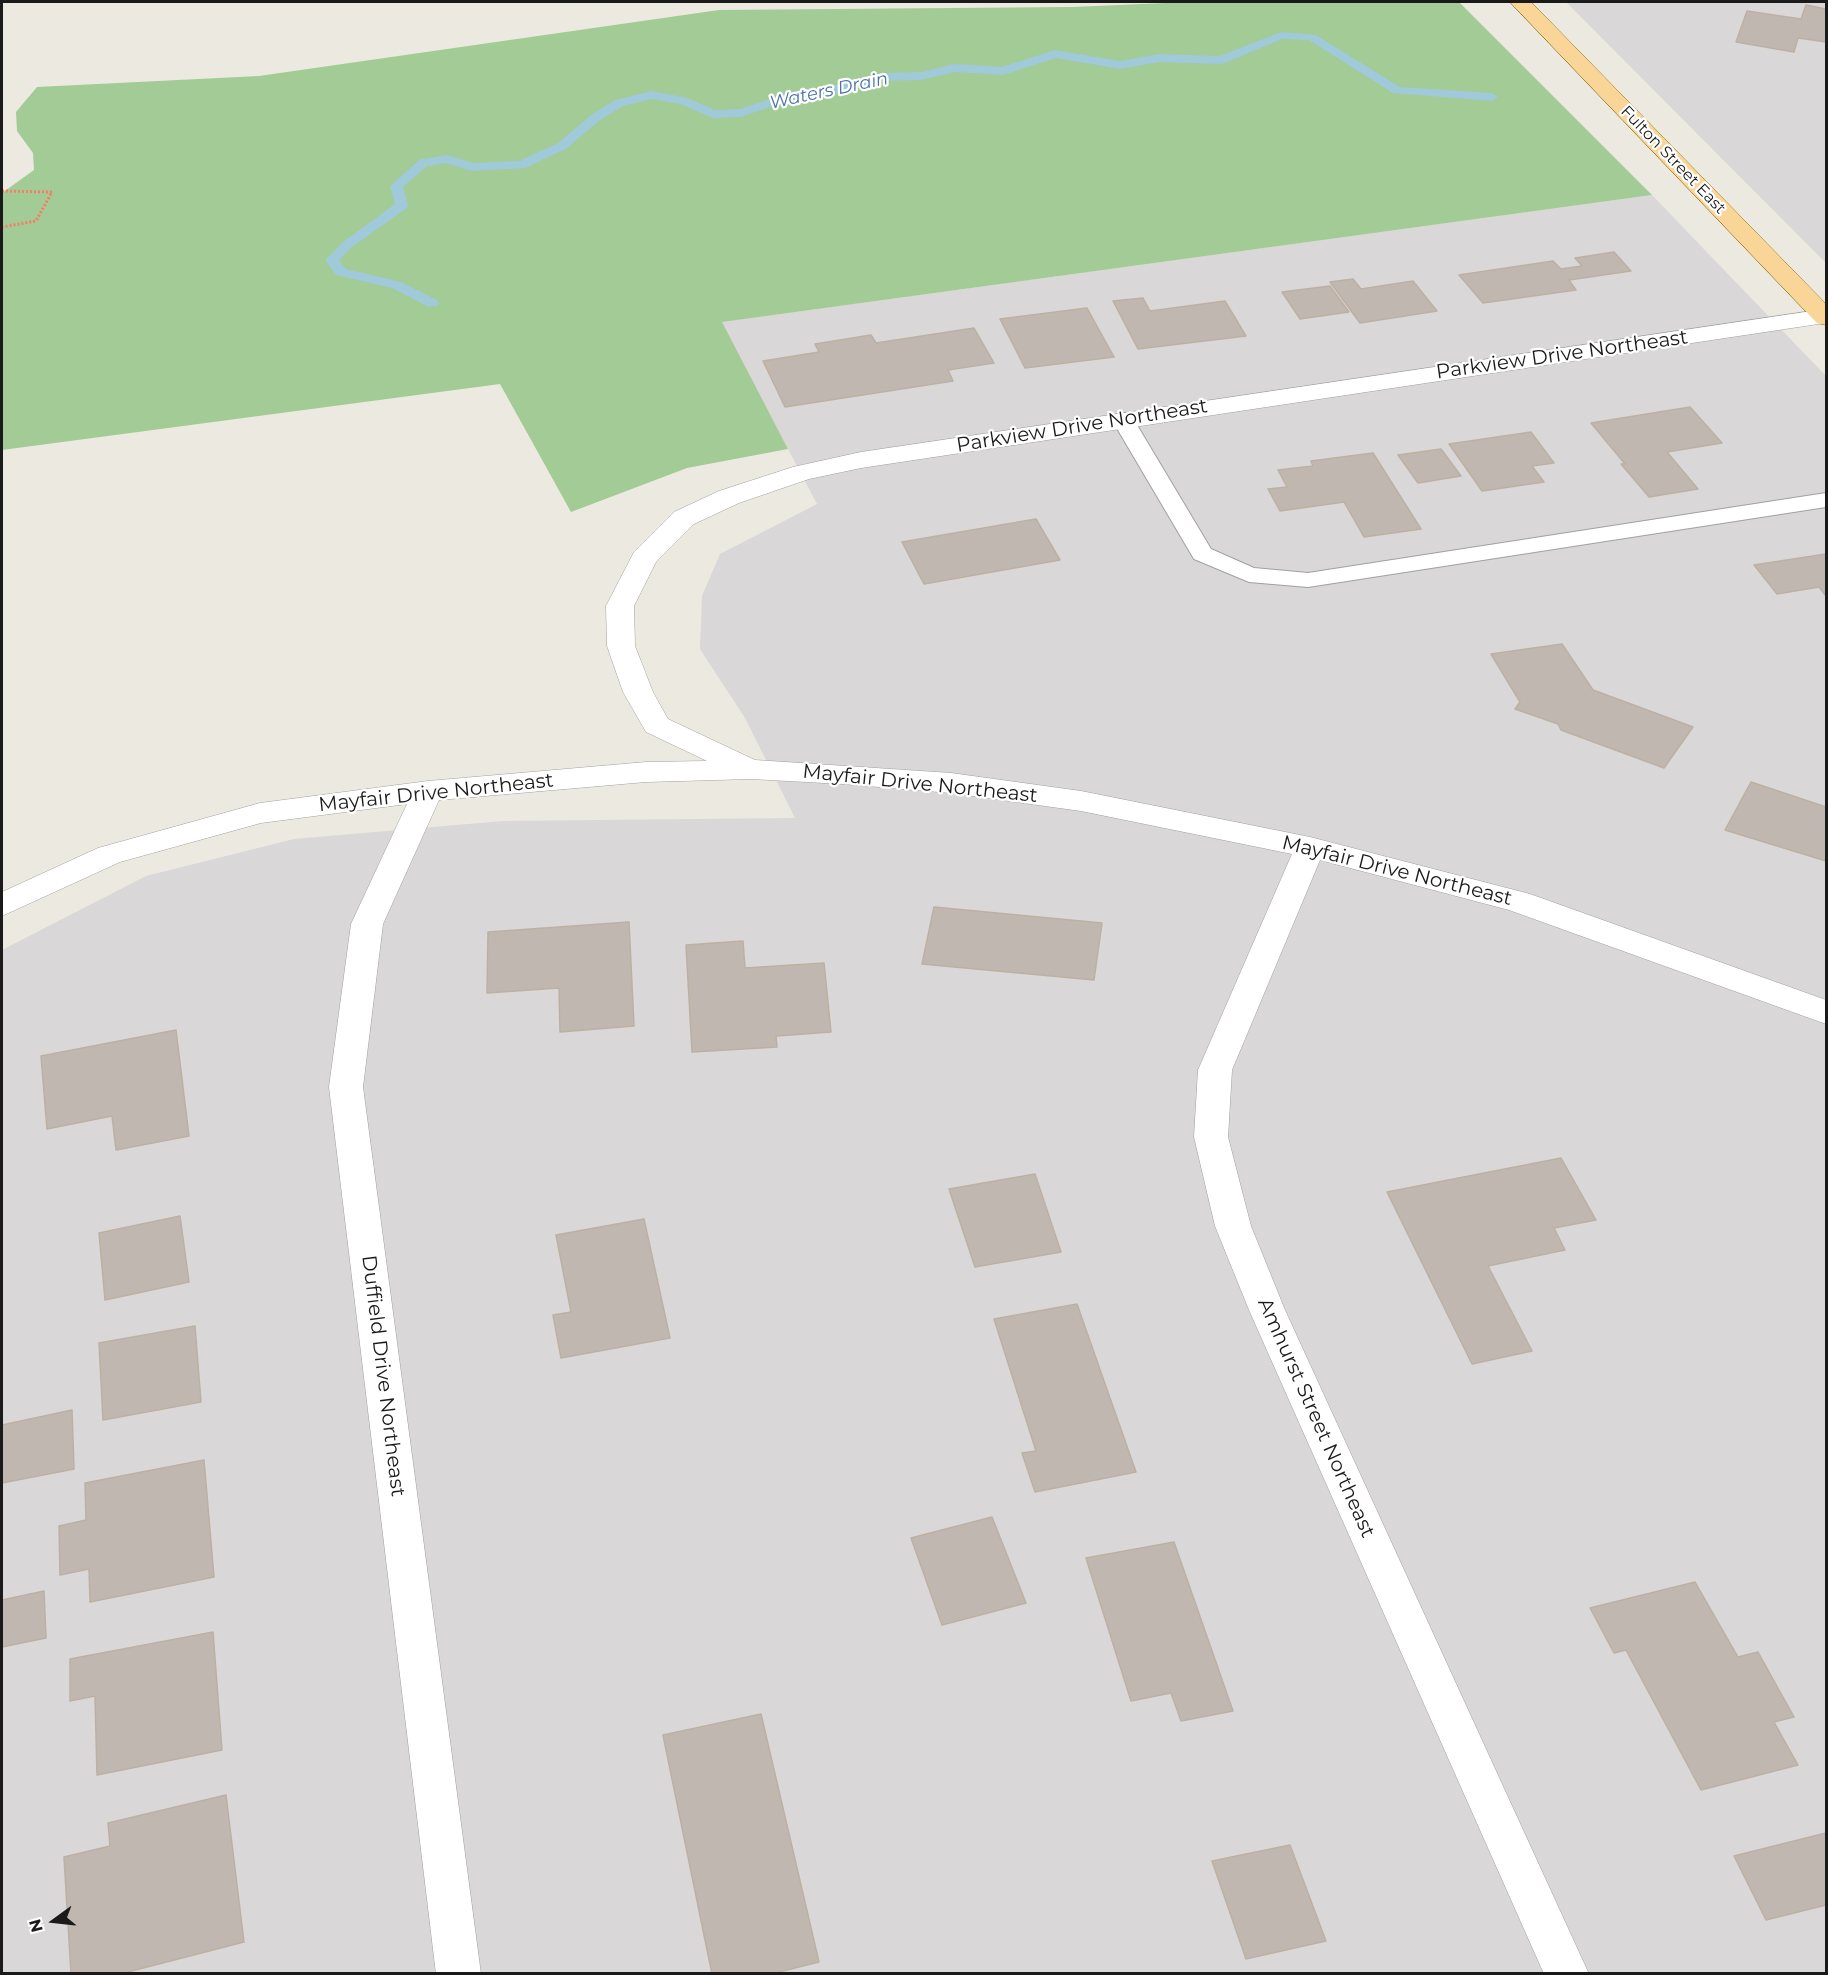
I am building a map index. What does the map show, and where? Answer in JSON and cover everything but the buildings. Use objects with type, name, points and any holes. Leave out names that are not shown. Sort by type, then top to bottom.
[{"type":"main road","name":"Fulton Street East","points":[[1520,2],[1826,317]]},
{"type":"street","name":"Parkview Drive Northeast","points":[[751,769],[657,725],[638,692],[621,646],[620,606],[644,558],[684,518],[729,497],[822,469],[861,460],[1826,317]]},
{"type":"street","name":"Mayfair Drive Northeast","points":[[2,905],[109,855],[260,813],[428,791],[646,772],[751,769],[951,783],[1081,801],[1310,848],[1519,902],[1644,944],[1827,1012]]},
{"type":"street","name":"Duffield Drive Northeast","points":[[428,791],[367,924],[346,1087],[459,1974]]},
{"type":"street","name":"Amhurst Street Northeast","points":[[1310,848],[1215,1070],[1211,1137],[1233,1226],[1267,1311],[1567,1974]]},
{"type":"lane","points":[[1124,420],[1202,554],[1249,575],[1308,580],[1827,500]]},
{"type":"path","points":[[2,191],[52,192],[36,221],[2,227]]},
{"type":"shaded area","points":[[1566,2],[1826,2],[1826,263]]},
{"type":"shaded area","points":[[1652,195],[1826,376],[1826,1973],[2,1974],[2,950],[146,876],[294,839],[503,821],[795,818],[745,718],[700,649],[702,596],[720,554],[817,504],[721,322]]},
{"type":"green space","points":[[1190,2],[1459,2],[1652,195],[722,322],[788,449],[687,468],[571,512],[500,384],[2,450],[2,193],[34,170],[33,153],[17,131],[16,112],[37,87],[259,76],[719,10],[1072,7]]},
{"type":"waterway","name":"Waters Drain","points":[[432,303],[396,285],[341,272],[332,260],[348,245],[402,205],[396,186],[423,163],[447,159],[472,167],[521,165],[562,146],[595,118],[619,103],[652,95],[683,101],[713,114],[741,113],[791,96],[820,93],[883,77],[921,76],[955,68],[1003,71],[1055,54],[1120,65],[1160,58],[1222,60],[1281,35],[1312,37],[1397,90],[1492,97]]}]
